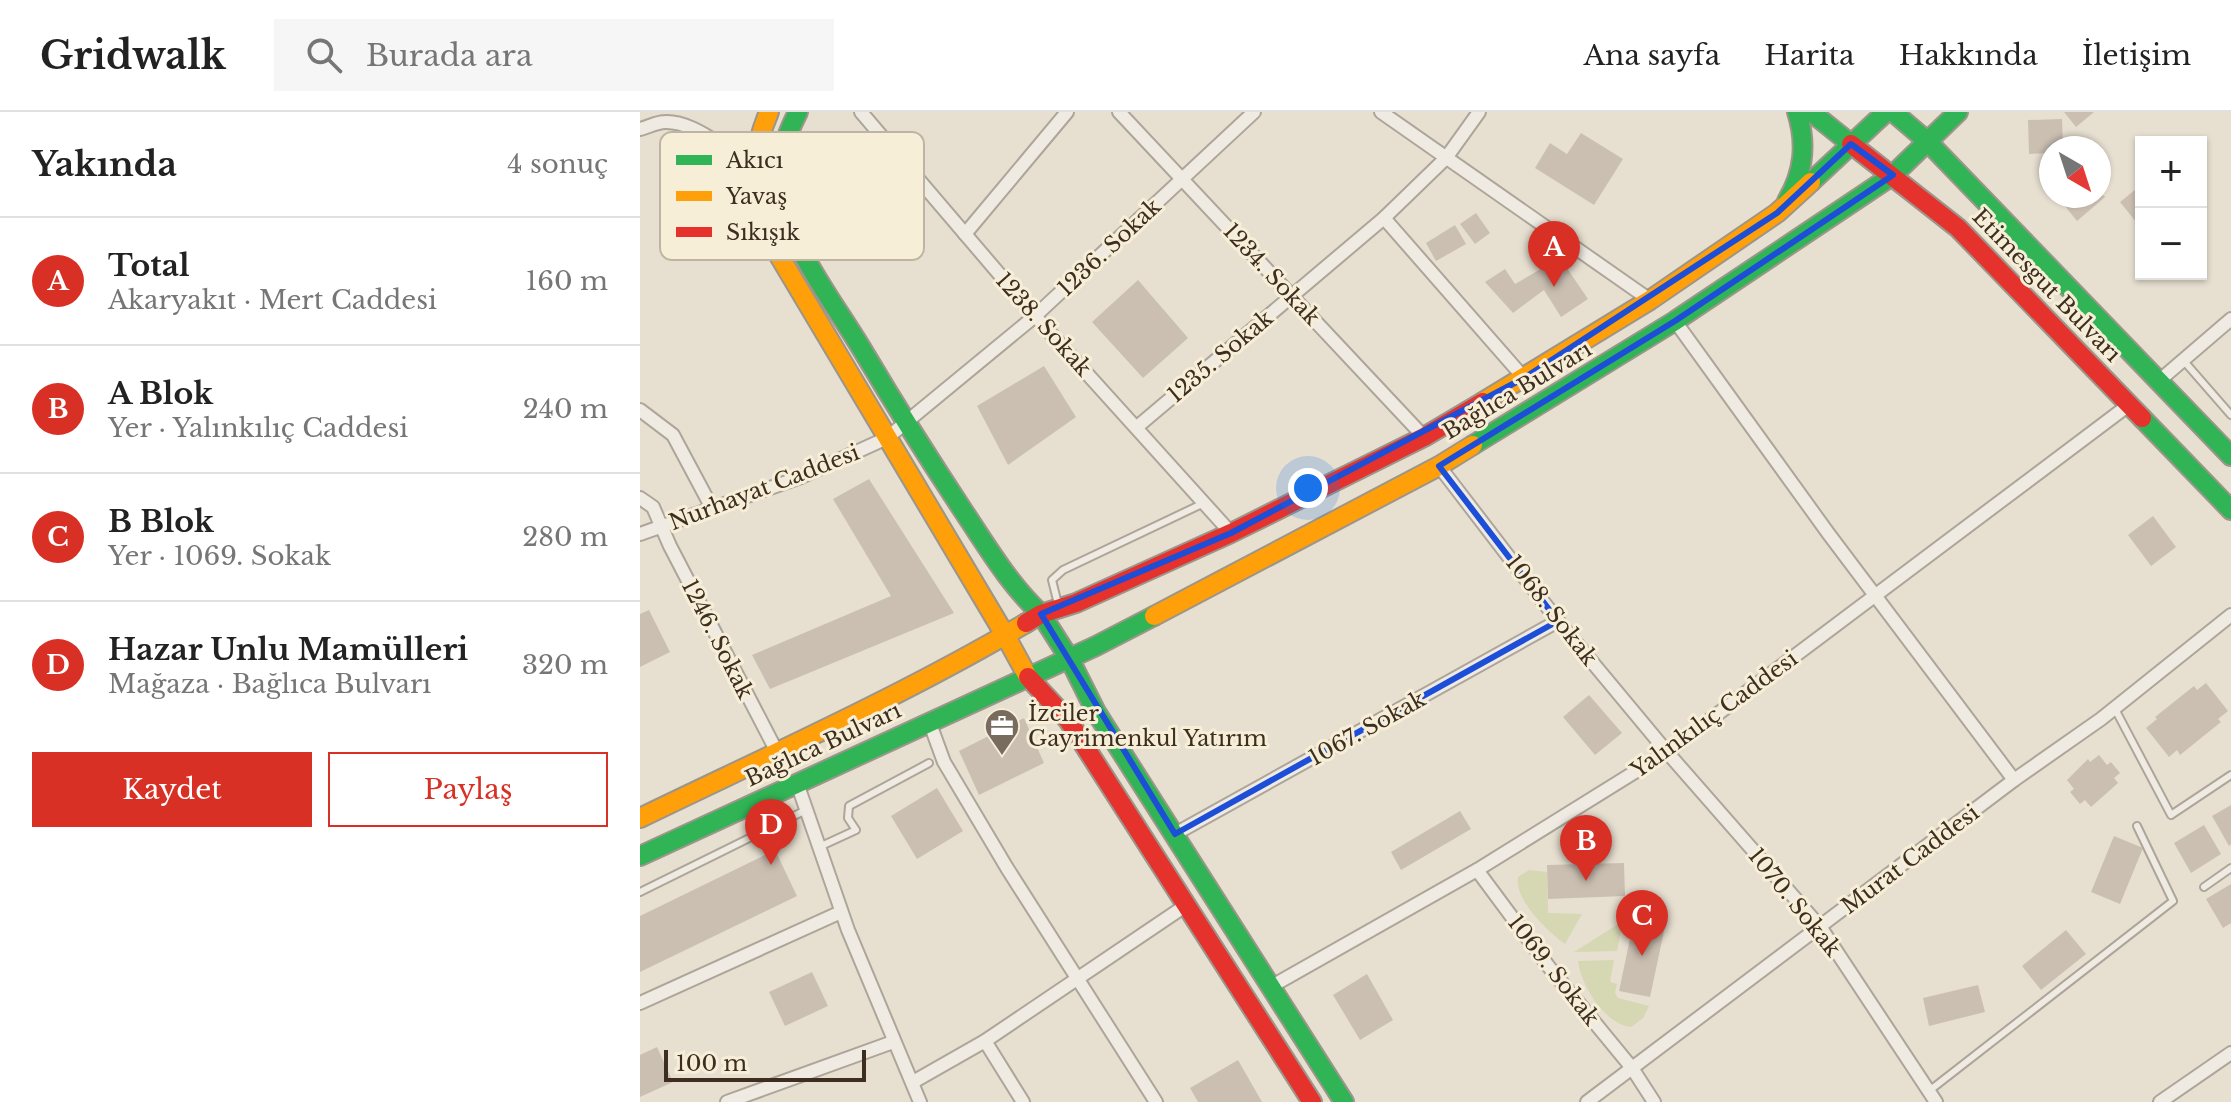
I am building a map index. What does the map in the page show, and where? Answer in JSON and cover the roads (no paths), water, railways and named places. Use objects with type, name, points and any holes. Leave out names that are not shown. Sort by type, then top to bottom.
[{"type":"main road","points":[[760,132],[769,112]]},
{"type":"main road","points":[[788,132],[798,112]]},
{"type":"main road","points":[[1777,213],[1792,193],[1801,170],[1804,146],[1797,112]]},
{"type":"main road","name":"Etimesgut Bulvarı","points":[[1811,112],[1958,228],[2231,510]]},
{"type":"main road","name":"Bağlıca Bulvarı","points":[[640,818],[924,679],[1050,611],[1231,533],[1424,437],[1650,300],[1777,213],[1886,112]]},
{"type":"main road","name":"Etimesgut Bulvarı","points":[[1893,112],[1927,141],[2231,456]]},
{"type":"main road","name":"Bağlıca Bulvarı","points":[[640,856],[1096,646],[1439,466],[1675,321],[1893,175],[1958,112]]},
{"type":"main road","points":[[782,260],[1028,677],[1068,720],[1312,1102]]},
{"type":"main road","points":[[810,260],[907,423],[1014,588],[1050,611],[1096,712],[1344,1102]]},
{"type":"street","name":"1238. Sokak","points":[[861,112],[878,132]]},
{"type":"street","points":[[965,234],[1067,112]]},
{"type":"street","name":"1234. Sokak","points":[[1119,112],[1424,437]]},
{"type":"street","name":"1236. Sokak","points":[[887,438],[1035,316],[1254,112]]},
{"type":"street","points":[[1381,112],[1650,300]]},
{"type":"street","name":"1235. Sokak","points":[[1137,427],[1384,218],[1446,158],[1479,112]]},
{"type":"street","points":[[640,129],[663,117],[696,132]]},
{"type":"street","name":"1238. Sokak","points":[[924,186],[1035,316],[1231,533]]},
{"type":"street","points":[[1384,218],[1524,378]]},
{"type":"street","points":[[2160,380],[2231,319]]},
{"type":"street","points":[[1675,321],[2014,780]]},
{"type":"street","name":"Yalınkılıç Caddesi","points":[[1272,986],[1477,870],[1667,752],[2130,404]]},
{"type":"street","points":[[640,410],[673,435],[712,508]]},
{"type":"street","name":"Nurhayat Caddesi","points":[[640,534],[801,477],[887,438]]},
{"type":"street","name":"1068. Sokak","points":[[1439,466],[1558,621],[1667,752]]},
{"type":"street","name":"1246. Sokak","points":[[640,498],[653,507],[670,546],[777,752]]},
{"type":"street","name":"Murat Caddesi","points":[[1587,1102],[2014,780],[2115,708],[2231,615]]},
{"type":"street","name":"1067. Sokak","points":[[1175,834],[1558,621]]},
{"type":"street","points":[[929,721],[944,762],[1007,868],[1156,1102]]},
{"type":"street","name":"1070. Sokak","points":[[1667,752],[1821,928],[1932,1096]]},
{"type":"street","points":[[797,783],[841,912],[920,1102]]},
{"type":"street","name":"1069. Sokak","points":[[1477,870],[1549,967],[1632,1068],[1654,1102]]},
{"type":"street","points":[[913,1082],[985,1041],[1185,906]]},
{"type":"street","points":[[640,1003],[841,912]]},
{"type":"street","points":[[985,1041],[1023,1102]]},
{"type":"street","points":[[727,1102],[893,1042]]},
{"type":"street","points":[[2160,1102],[2231,1053]]},
{"type":"lane","points":[[2183,360],[2231,415]]},
{"type":"lane","points":[[1050,611],[1052,580],[1063,570],[1204,503]]},
{"type":"lane","points":[[2115,708],[2171,815],[2231,775]]},
{"type":"lane","points":[[819,847],[856,830],[848,818],[849,806],[929,763]]},
{"type":"lane","points":[[640,892],[806,810]]},
{"type":"lane","points":[[1932,1096],[2173,901],[2137,826]]},
{"type":"lane","points":[[2204,887],[2231,868]]},
{"type":"place","name":"Total","points":[[1554,287]]},
{"type":"place","name":"İzciler Gayrimenkul Yatırım","points":[[1002,757]]},
{"type":"place","name":"Hazar Unlu Mamülleri","points":[[771,865]]},
{"type":"place","name":"A Blok","points":[[1586,881]]},
{"type":"place","name":"B Blok","points":[[1642,956]]}]
